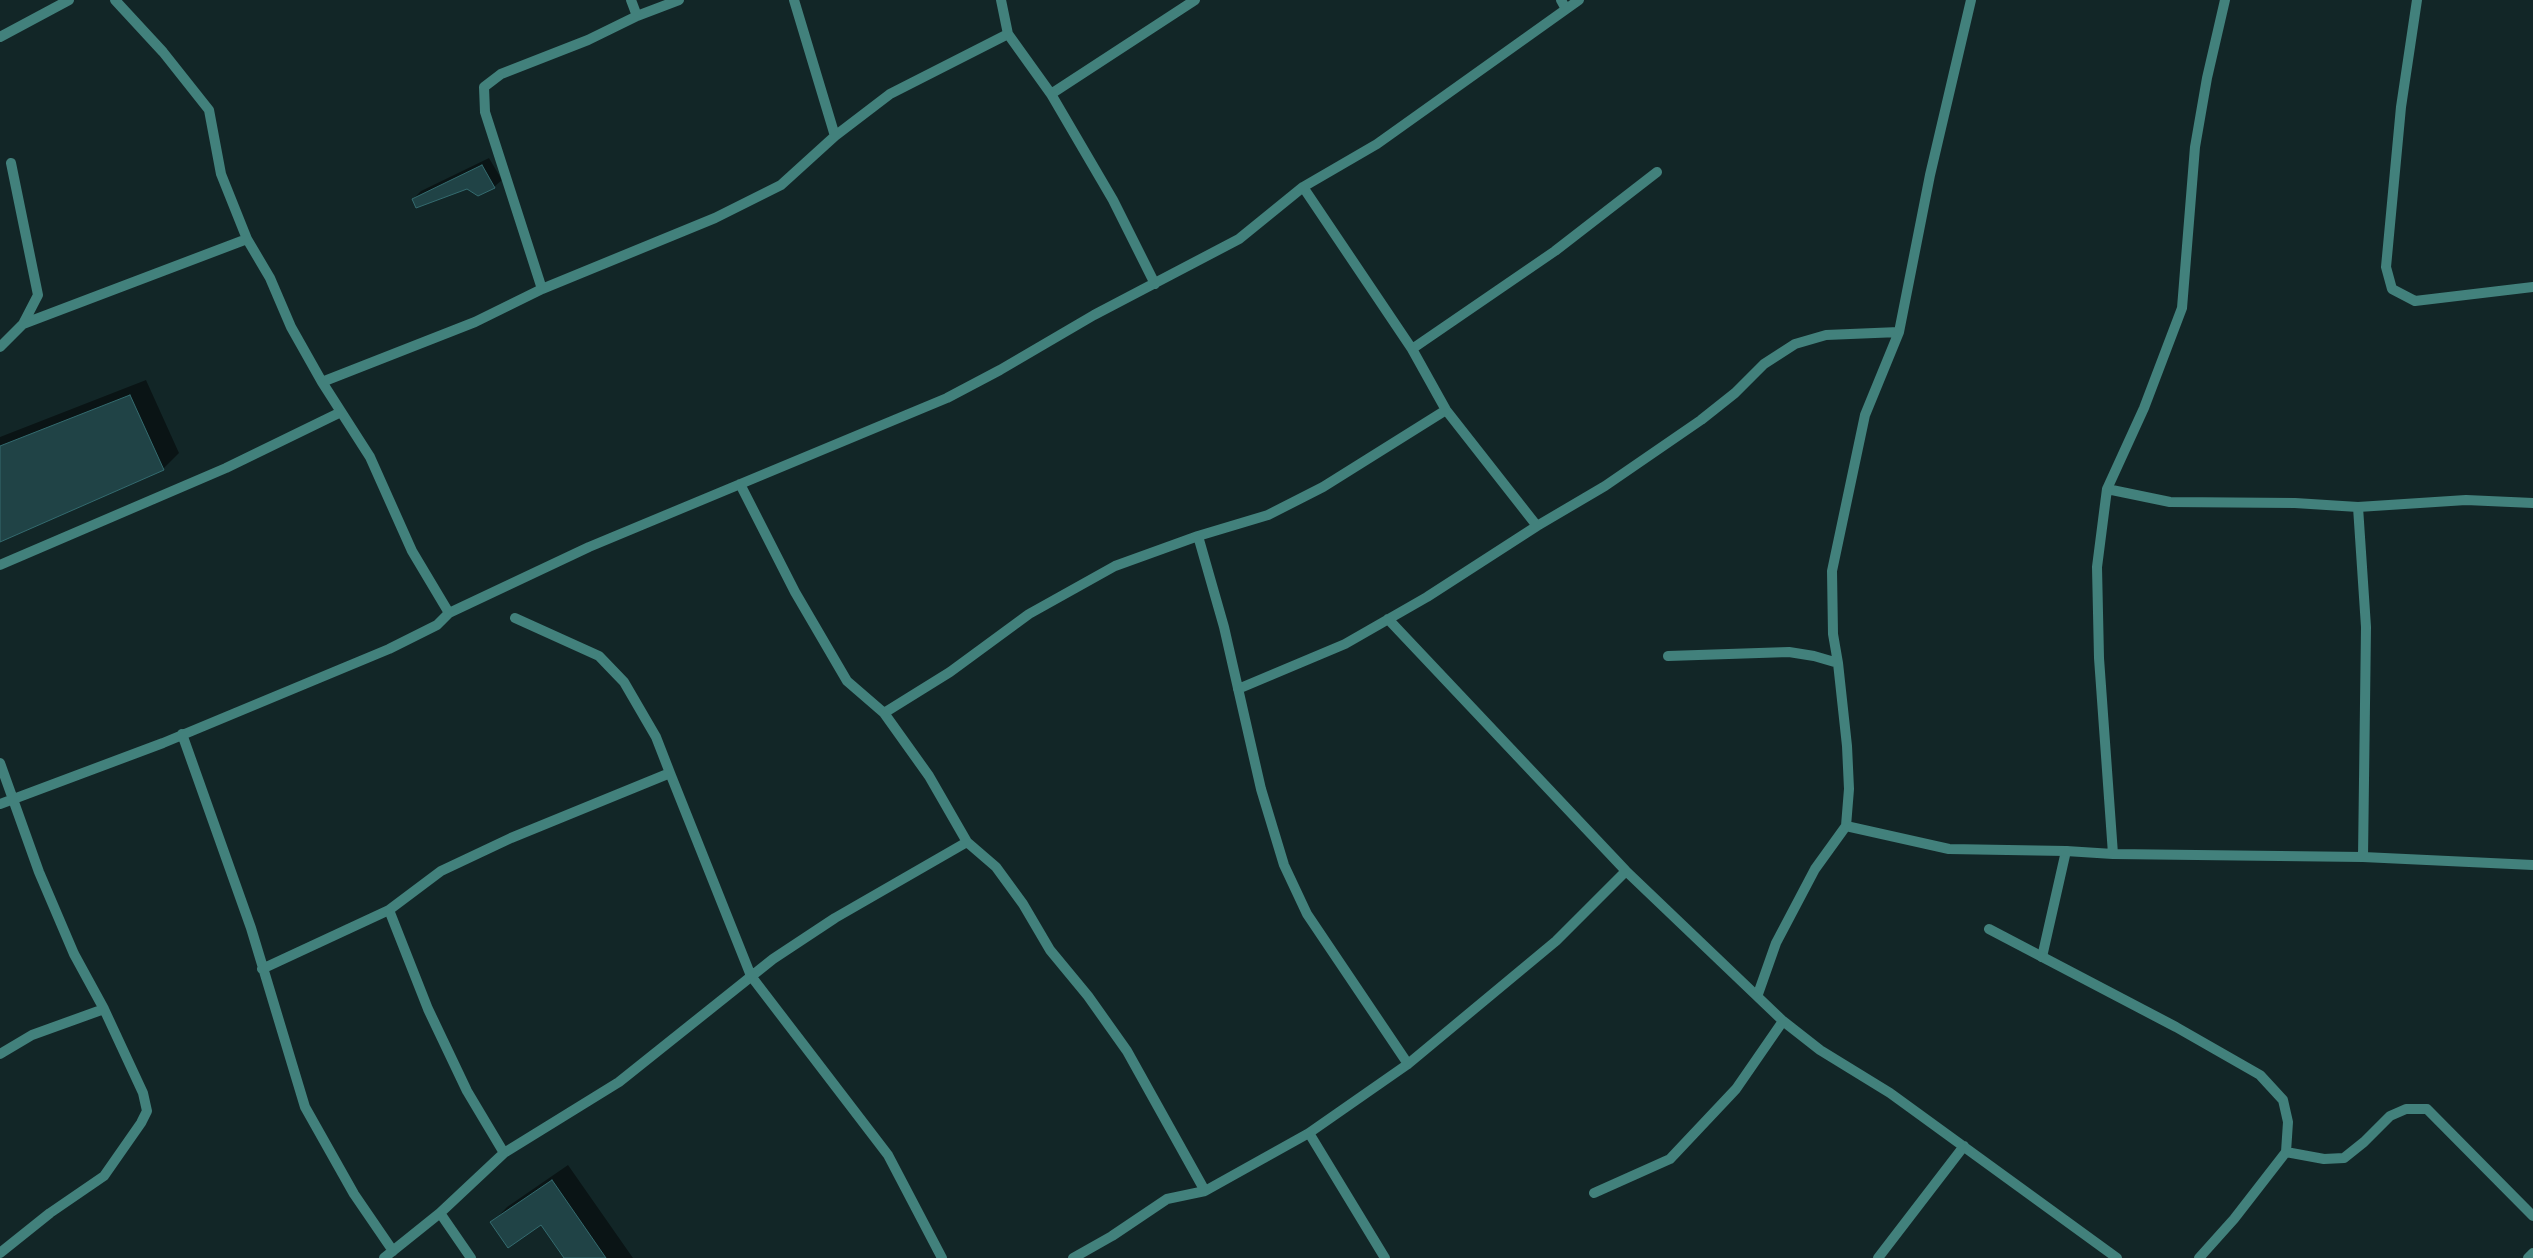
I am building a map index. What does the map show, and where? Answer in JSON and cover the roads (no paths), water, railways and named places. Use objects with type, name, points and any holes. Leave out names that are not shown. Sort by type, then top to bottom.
[{"type":"street","points":[[0,36],[69,0]]},
{"type":"street","points":[[115,0],[163,52],[209,110],[221,174],[247,239],[270,278],[291,327],[322,382],[370,457],[412,551],[449,613]]},
{"type":"street","points":[[631,0],[637,16]]},
{"type":"street","points":[[542,289],[485,112],[484,87],[501,74],[588,40],[637,16],[679,0]]},
{"type":"street","points":[[794,0],[835,136]]},
{"type":"street","points":[[1002,0],[1008,34],[1051,94],[1113,200],[1155,284]]},
{"type":"street","points":[[1051,94],[1195,0]]},
{"type":"street","points":[[0,804],[182,734],[389,649],[437,625],[449,613],[589,547],[947,398],[1000,370],[1094,315],[1239,239],[1303,187],[1377,144],[1563,5],[1579,0]]},
{"type":"street","points":[[1758,994],[1776,943],[1811,877],[1846,826],[1849,772],[1838,663],[1833,634],[1832,571],[1865,415],[1899,332],[1930,175],[1970,0]]},
{"type":"street","points":[[2113,854],[2099,658],[2097,567],[2107,489],[2144,408],[2182,308],[2195,147],[2207,78],[2224,0]]},
{"type":"street","points":[[2417,0],[2401,107],[2386,267],[2392,289],[2415,301],[2533,287]]},
{"type":"street","points":[[322,382],[475,322],[542,289],[715,218],[781,185],[835,136],[890,94],[1008,34]]},
{"type":"street","points":[[0,347],[23,324],[38,296],[11,163]]},
{"type":"street","points":[[1412,349],[1555,251],[1656,172]]},
{"type":"street","points":[[1303,187],[1412,349],[1446,410],[1537,526]]},
{"type":"street","points":[[23,324],[247,239]]},
{"type":"street","points":[[1238,689],[1345,644],[1427,597],[1537,526],[1605,486],[1701,420],[1735,393],[1764,364],[1795,344],[1826,335],[1899,332]]},
{"type":"street","points":[[884,713],[950,672],[1029,614],[1115,566],[1198,536],[1268,515],[1323,487],[1446,410]]},
{"type":"street","points":[[0,566],[226,468],[341,412]]},
{"type":"street","points":[[740,484],[795,592],[847,680],[884,713],[930,776],[967,842],[996,867],[1023,904],[1050,950],[1088,996],[1127,1051],[1205,1191]]},
{"type":"street","points":[[2107,489],[2170,502],[2295,503],[2358,507],[2466,500],[2533,503]]},
{"type":"street","points":[[2358,507],[2366,627],[2363,856]]},
{"type":"street","points":[[1198,536],[1238,689],[1261,789],[1284,865],[1307,914],[1408,1064]]},
{"type":"street","points":[[515,618],[599,656],[624,682],[656,737],[751,976],[888,1155],[942,1258]]},
{"type":"street","points":[[1388,620],[1626,871],[1711,954],[1758,994],[1783,1021],[1820,1050],[1890,1093],[2117,1258]]},
{"type":"street","points":[[1668,656],[1790,652],[1838,663]]},
{"type":"street","points":[[182,734],[251,928],[305,1107],[354,1194],[393,1251]]},
{"type":"street","points":[[0,763],[39,872],[74,954],[104,1009],[143,1093],[147,1111],[142,1123],[104,1176],[50,1213],[0,1253]]},
{"type":"street","points":[[262,969],[390,910],[441,871],[511,838],[670,773]]},
{"type":"street","points":[[1846,826],[1949,850],[2066,851],[2113,854],[2363,856],[2533,865]]},
{"type":"street","points":[[384,1258],[440,1213],[504,1153],[620,1082],[773,959],[835,918],[967,842]]},
{"type":"street","points":[[2042,957],[2066,851]]},
{"type":"street","points":[[1073,1258],[1112,1236],[1167,1199],[1205,1191],[1309,1133],[1408,1064],[1556,941],[1626,871]]},
{"type":"street","points":[[390,910],[428,1009],[467,1090],[504,1153]]},
{"type":"street","points":[[1990,929],[2176,1027],[2260,1075],[2283,1100],[2288,1122],[2286,1152],[2240,1212],[2199,1258]]},
{"type":"street","points":[[0,1054],[32,1035],[104,1009]]},
{"type":"street","points":[[1594,1193],[1670,1159],[1736,1088],[1783,1021]]},
{"type":"street","points":[[2286,1152],[2324,1159],[2344,1158],[2364,1142],[2390,1116],[2406,1109],[2426,1109],[2533,1216]]},
{"type":"street","points":[[1309,1133],[1386,1258]]},
{"type":"street","points":[[1878,1258],[1964,1146]]},
{"type":"street","points":[[440,1213],[471,1258]]},
{"type":"street","points":[[2528,1258],[2533,1253]]}]
